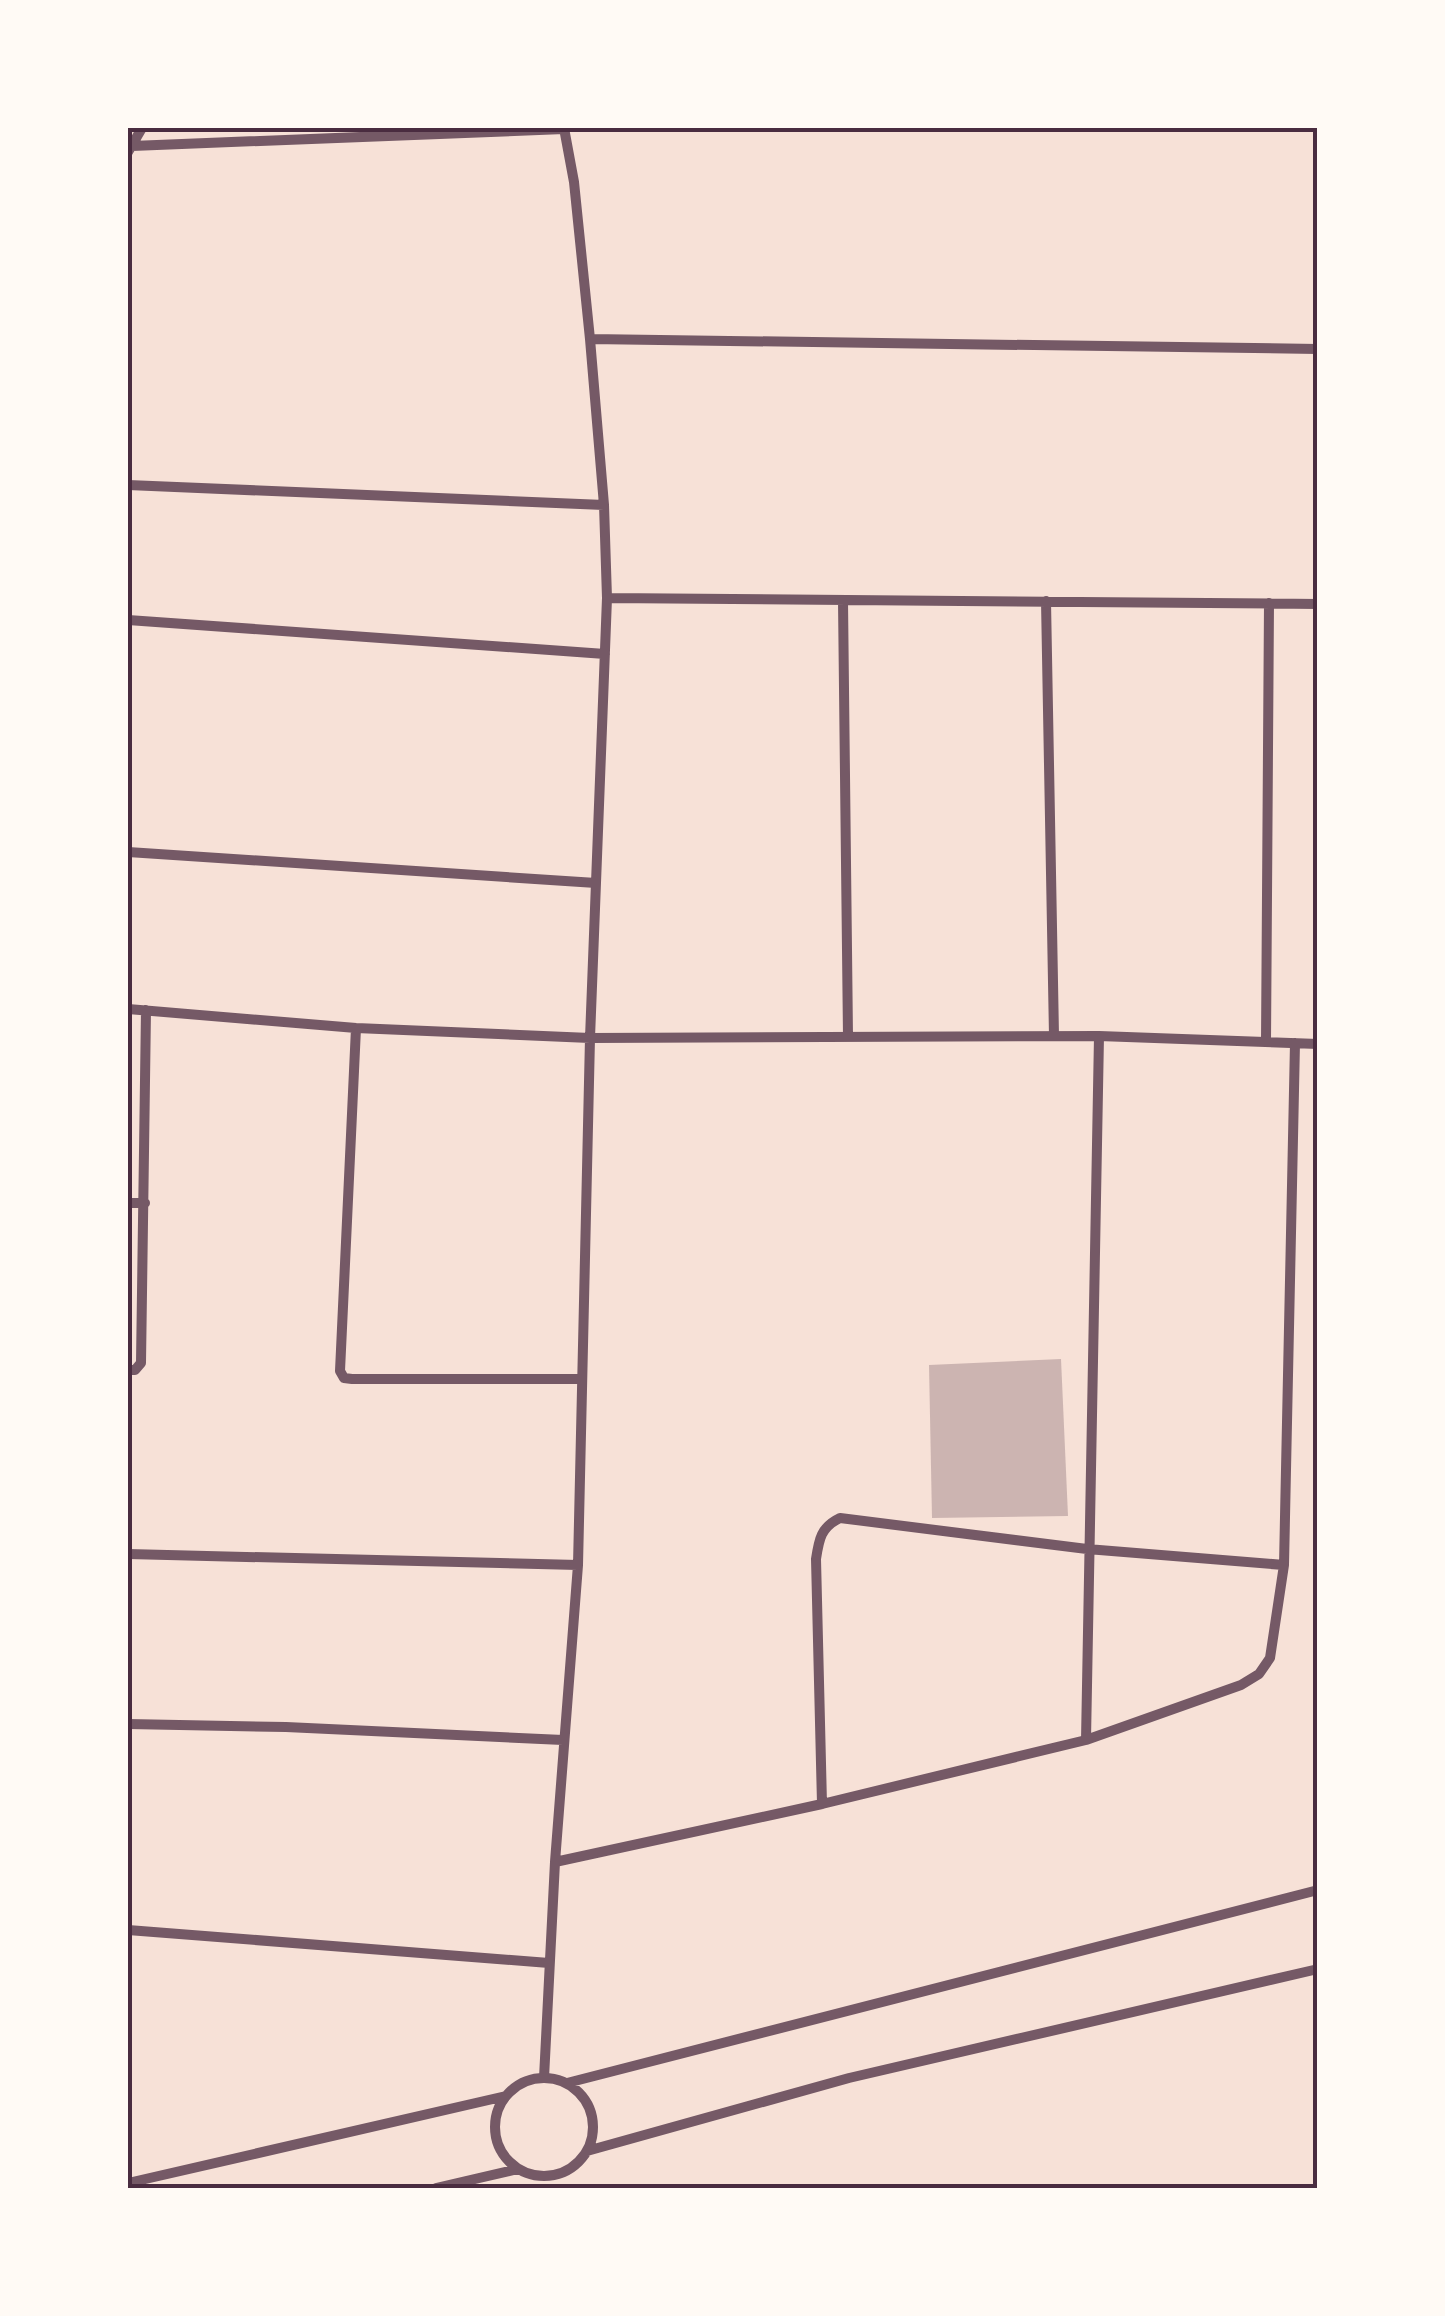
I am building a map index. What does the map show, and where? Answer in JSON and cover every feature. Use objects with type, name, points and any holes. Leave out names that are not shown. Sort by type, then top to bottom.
[{"type":"street","points":[[130,149],[142,128]]},
{"type":"street","points":[[130,149],[564,128],[574,182],[590,340],[604,505],[607,598],[590,1038],[578,1566],[548,1964],[544,2078]]},
{"type":"street","points":[[590,340],[1318,349]]},
{"type":"street","points":[[128,484],[604,505]]},
{"type":"street","points":[[607,598],[1318,604]]},
{"type":"street","points":[[844,602],[848,1037]]},
{"type":"street","points":[[1046,602],[1054,1036]]},
{"type":"street","points":[[1266,1042],[1268,603]]},
{"type":"street","points":[[128,620],[605,654]]},
{"type":"street","points":[[128,852],[596,882]]},
{"type":"street","points":[[128,1008],[356,1028],[590,1038],[1099,1036],[1318,1044]]},
{"type":"street","points":[[128,1370],[135,1370],[141,1363],[146,1010]]},
{"type":"street","points":[[356,1028],[340,1372],[352,1380],[582,1380]]},
{"type":"street","points":[[1086,1740],[1099,1036]]},
{"type":"street","points":[[555,1862],[822,1804],[1086,1740],[1241,1685],[1259,1674],[1270,1658],[1284,1566],[1295,1043]]},
{"type":"street","points":[[128,1203],[144,1203]]},
{"type":"street","points":[[822,1804],[816,1558],[822,1530],[840,1518],[1087,1549],[1284,1566]]},
{"type":"street","points":[[128,1554],[578,1566]]},
{"type":"street","points":[[128,1724],[564,1740]]},
{"type":"street","points":[[1318,1890],[567,2083],[544,2078],[517,2086],[497,2110],[496,2143],[505,2158],[542,2182],[568,2170],[587,2151],[849,2078],[1318,1969]]},
{"type":"street","points":[[128,1930],[548,1964]]},
{"type":"street","points":[[567,2083],[589,2109],[593,2124],[587,2151]]},
{"type":"street","points":[[128,2183],[506,2096]]},
{"type":"street","points":[[436,2188],[518,2169]]},
{"type":"building","points":[[1061,1359],[1068,1516],[932,1518],[929,1365]]}]
